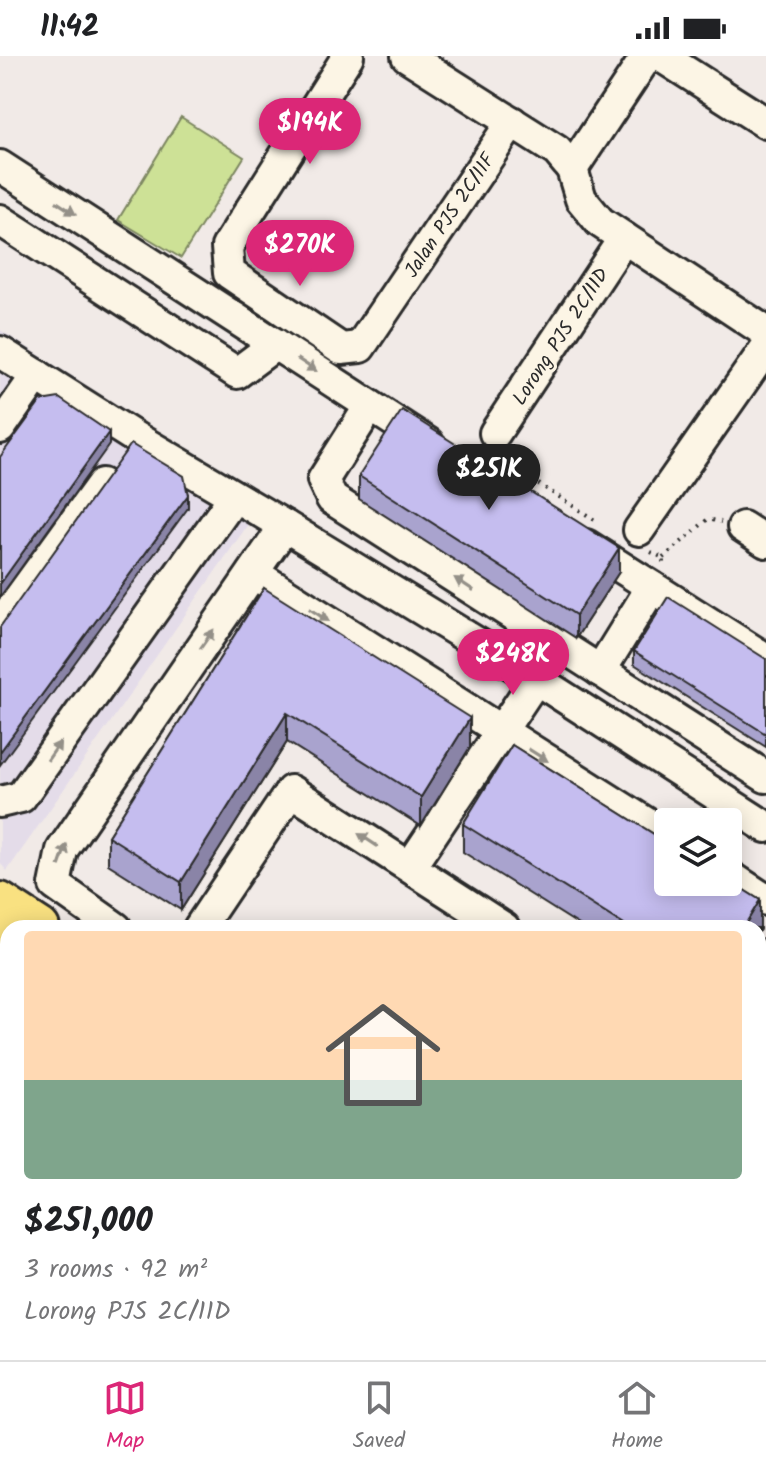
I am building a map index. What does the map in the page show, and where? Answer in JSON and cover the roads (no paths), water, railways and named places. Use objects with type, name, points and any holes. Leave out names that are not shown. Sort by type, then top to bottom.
[{"type":"main road","points":[[0,902],[28,920]]},
{"type":"street","name":"Jalan PJS 2C/11F","points":[[348,56],[227,247],[229,273],[341,349],[360,347],[512,122]]},
{"type":"street","points":[[407,56],[557,151],[572,169],[581,199],[600,222],[766,332]]},
{"type":"street","points":[[572,169],[647,56]]},
{"type":"street","points":[[661,56],[766,123]]},
{"type":"street","points":[[0,166],[447,456]]},
{"type":"street","points":[[0,220],[237,373],[276,344]]},
{"type":"street","name":"Lorong PJS 2C/11D","points":[[496,445],[624,238]]},
{"type":"street","points":[[640,538],[766,348]]},
{"type":"street","points":[[0,352],[136,438],[536,679],[766,827]]},
{"type":"street","points":[[0,428],[37,375]]},
{"type":"street","points":[[370,406],[323,480],[332,499],[766,777]]},
{"type":"street","points":[[0,625],[136,438]]},
{"type":"street","points":[[0,802],[21,797],[234,497]]},
{"type":"street","points":[[105,920],[55,885],[62,850],[285,526]]},
{"type":"street","points":[[563,530],[766,659]]},
{"type":"street","points":[[253,573],[654,828]]},
{"type":"street","points":[[600,671],[652,587]]},
{"type":"street","points":[[410,867],[536,679]]},
{"type":"street","points":[[204,920],[291,791],[492,920]]},
{"type":"street","points":[[742,884],[766,900]]}]
